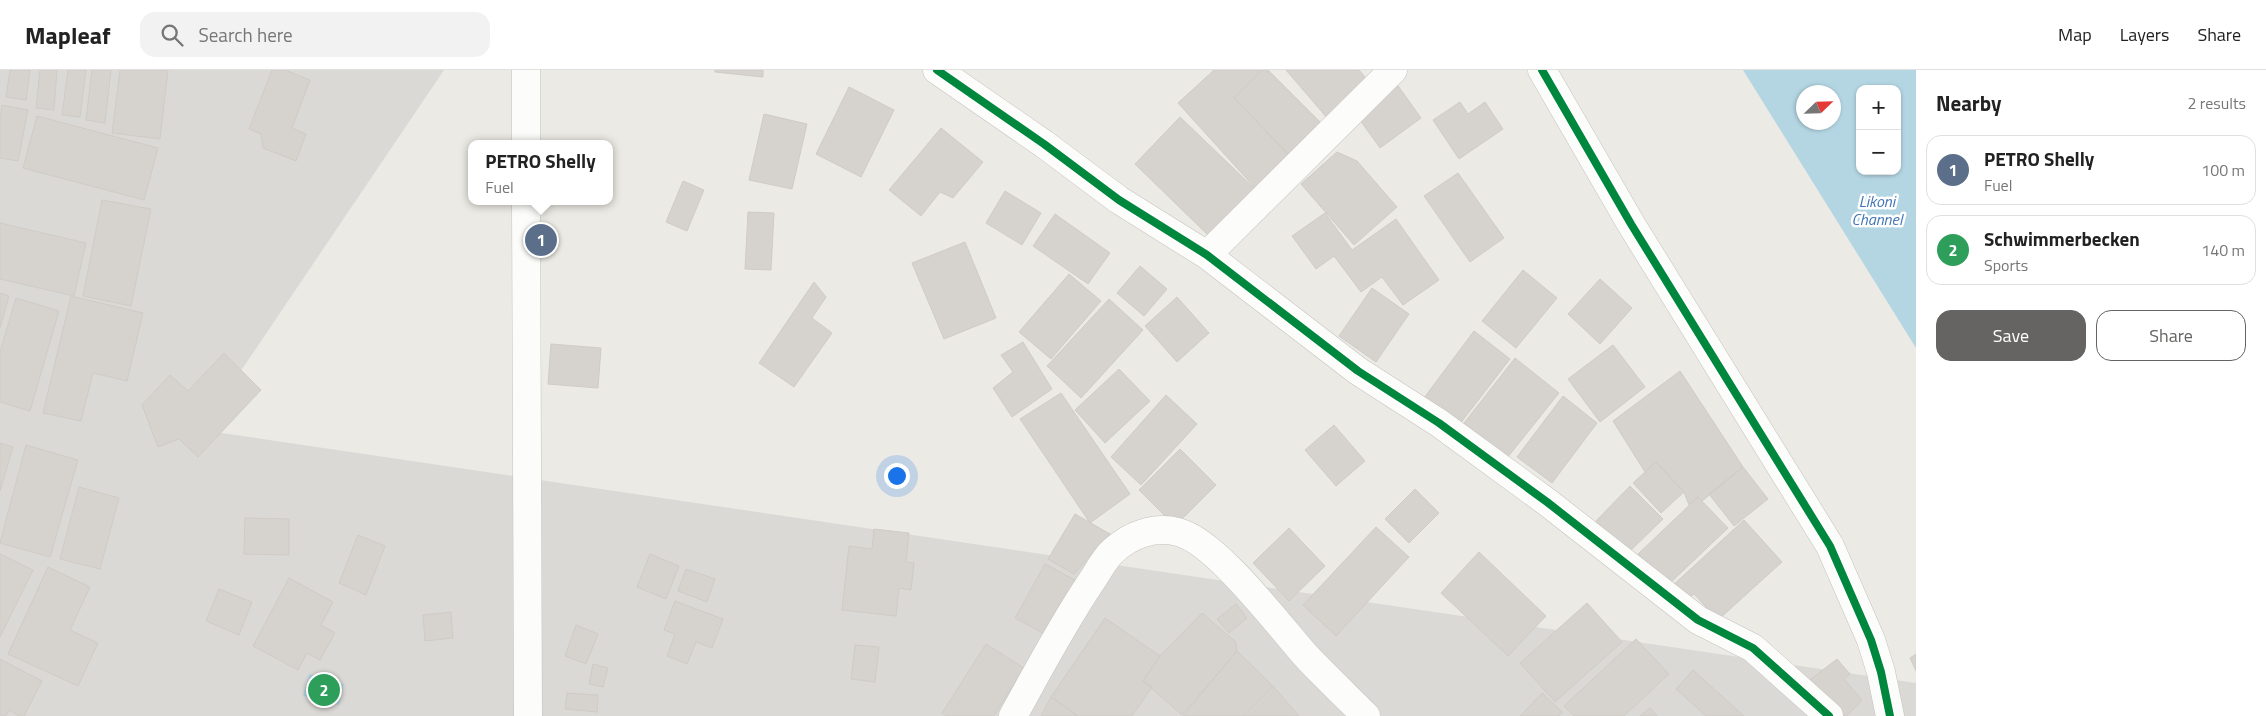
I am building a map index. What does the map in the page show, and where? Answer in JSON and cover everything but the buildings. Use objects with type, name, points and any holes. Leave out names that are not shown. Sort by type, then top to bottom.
[{"type":"street","points":[[526,70],[526,140]]},
{"type":"street","points":[[937,70],[1044,144],[1119,200],[1206,255],[1358,371],[1439,423],[1547,502],[1698,620],[1753,648],[1829,716]]},
{"type":"street","points":[[1206,255],[1393,70]]},
{"type":"street","points":[[1542,70],[1631,224],[1830,546],[1871,640],[1881,672],[1890,716]]},
{"type":"street","points":[[526,205],[528,716]]},
{"type":"street","points":[[1013,716],[1076,604],[1111,552],[1130,538],[1145,532],[1163,530],[1180,532],[1196,540],[1227,566],[1308,657],[1366,716]]},
{"type":"shaded area","points":[[0,70],[444,70],[201,430],[1916,683],[1916,716],[0,716]]},
{"type":"water","name":"Likoni Channel","points":[[1743,70],[1916,70],[1916,348]]},
{"type":"water","points":[[309,674],[344,684],[339,705],[303,696]]},
{"type":"cycle path","points":[[937,70],[1044,144],[1119,200],[1207,255],[1358,371],[1439,423],[1547,502],[1698,620],[1753,648],[1829,716]]},
{"type":"cycle path","points":[[1542,70],[1631,224],[1830,546],[1871,640],[1881,672],[1890,716]]},
{"type":"place","name":"PETRO Shelly","points":[[541,240]]},
{"type":"place","name":"Schwimmerbecken","points":[[324,690]]}]
